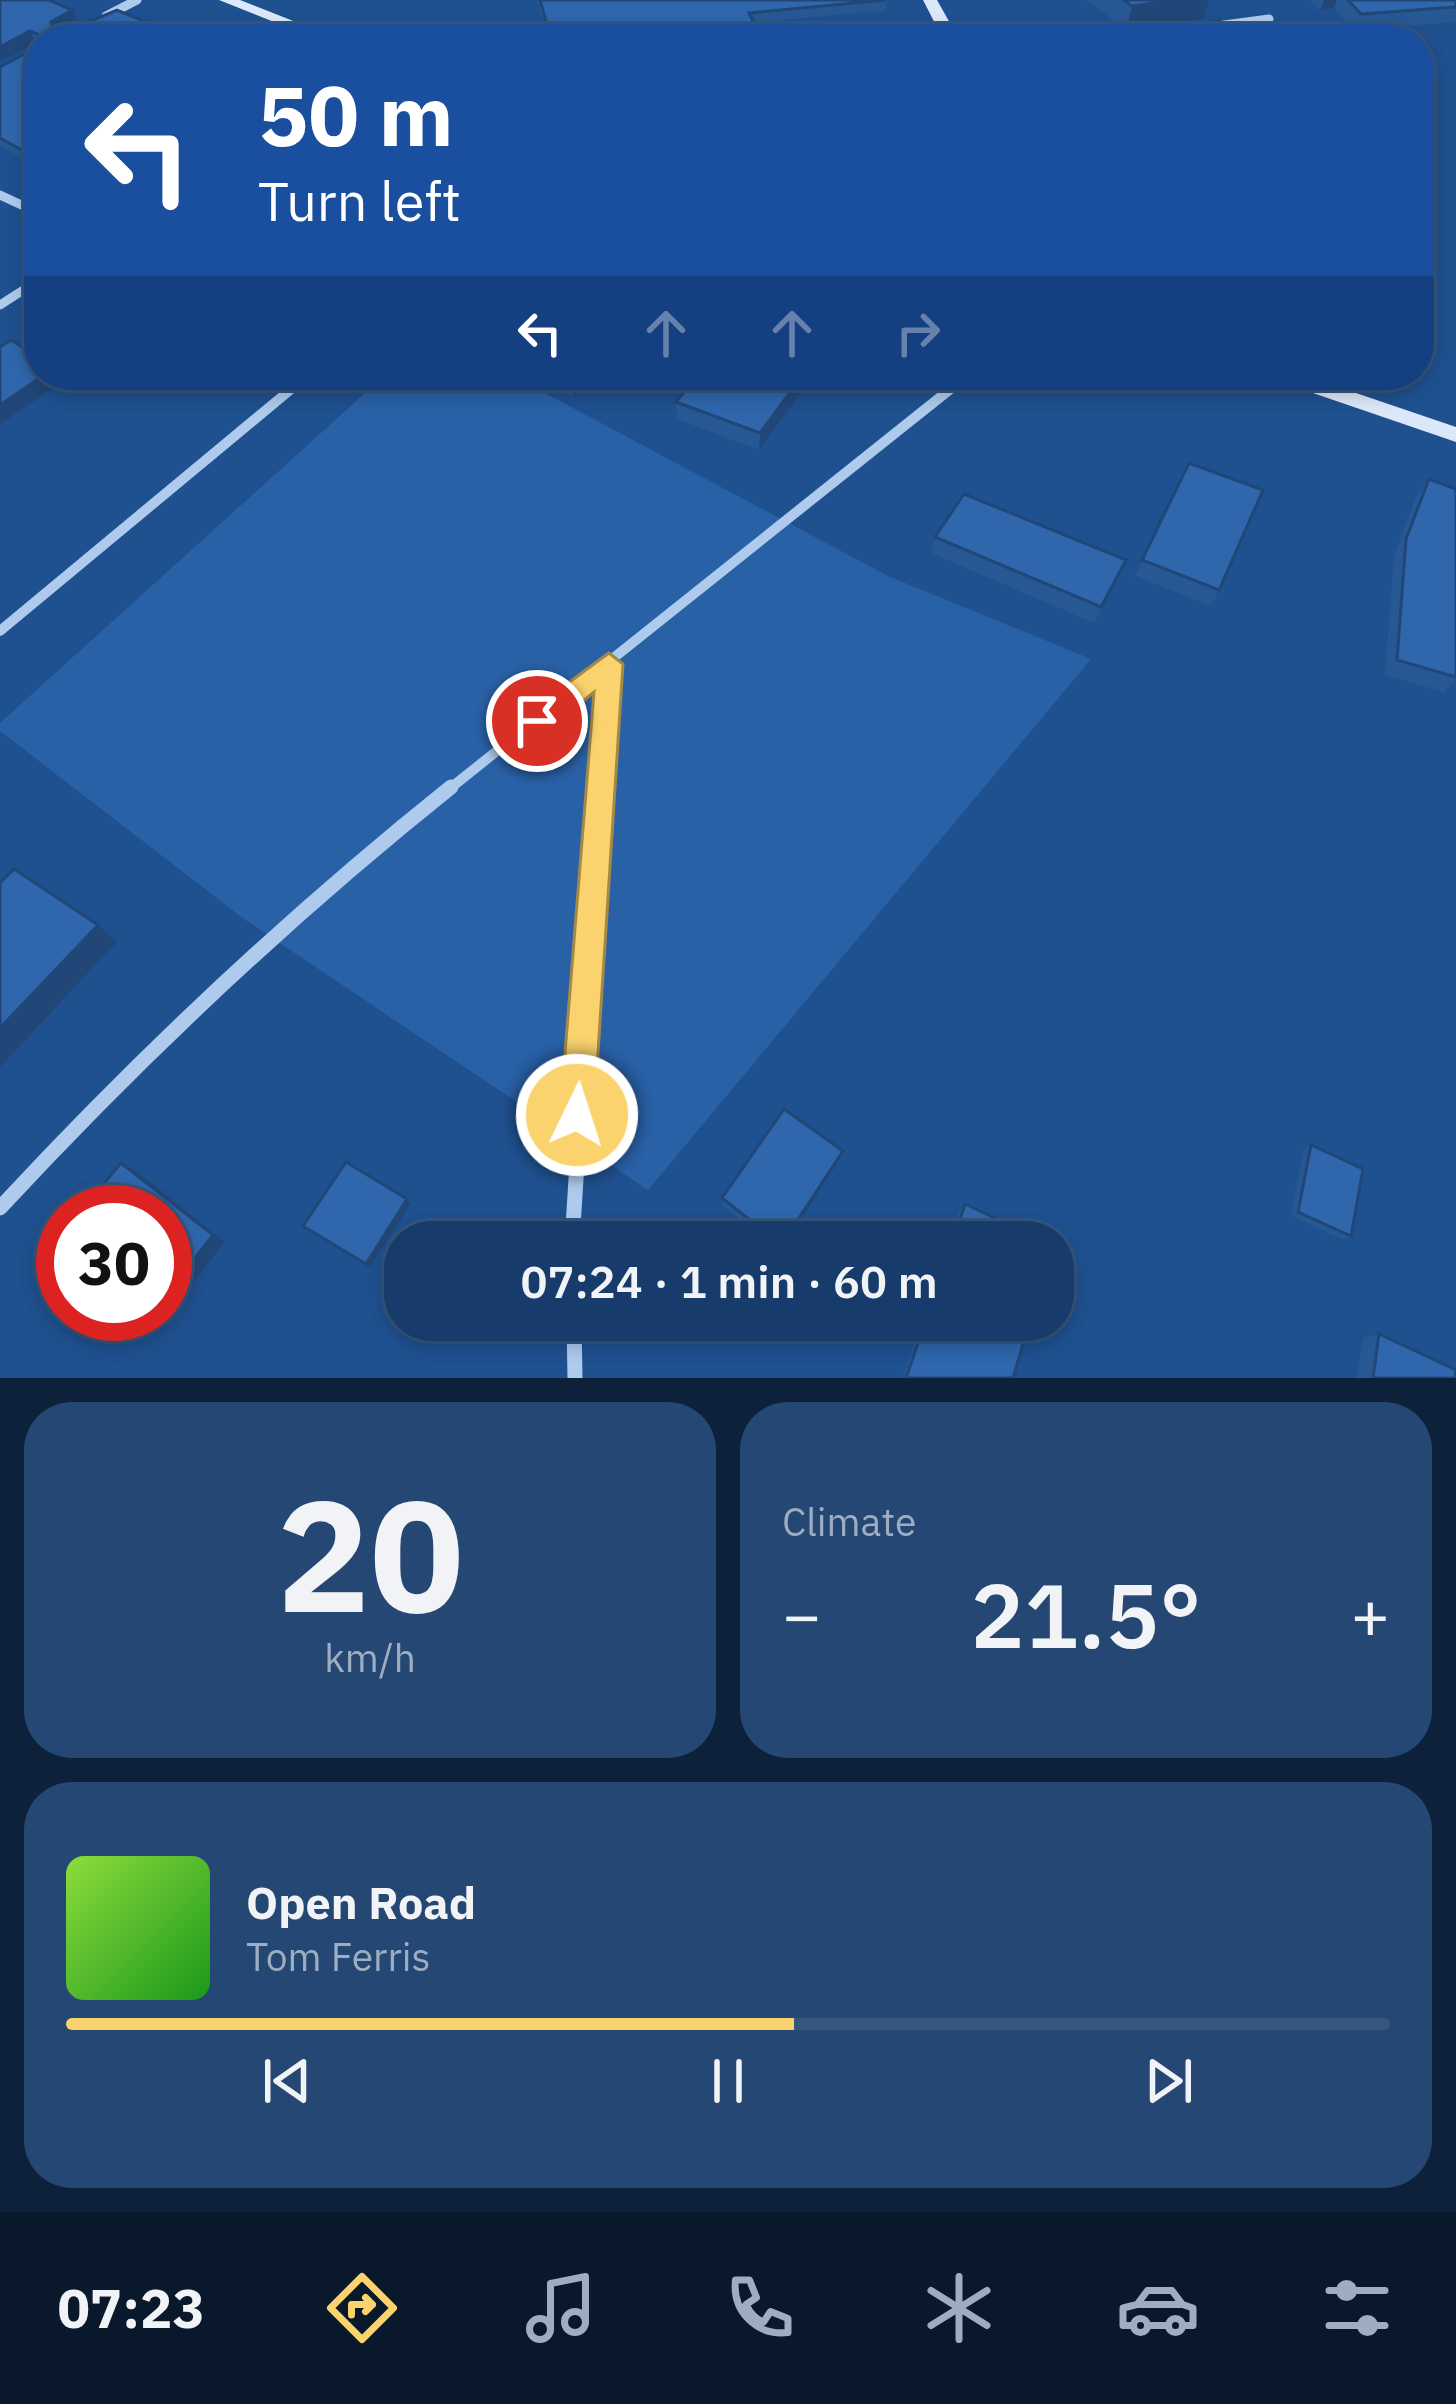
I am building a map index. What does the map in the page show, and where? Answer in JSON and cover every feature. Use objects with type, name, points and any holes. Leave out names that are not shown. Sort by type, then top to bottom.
[{"type":"main road","points":[[226,0],[291,24]]},
{"type":"main road","points":[[1326,390],[1456,435]]},
{"type":"street","points":[[100,20],[137,0]]},
{"type":"street","points":[[1232,24],[1270,19]]},
{"type":"street","points":[[0,631],[290,390]]},
{"type":"street","points":[[0,1208],[76,1126],[311,902],[949,390]]},
{"type":"street","points":[[573,1221],[609,664]]},
{"type":"street","points":[[574,1341],[575,1378]]},
{"type":"shaded area","points":[[368,390],[539,390],[888,576],[1091,659],[648,1190],[244,919],[0,731],[0,723]]},
{"type":"building","points":[[0,0],[49,0],[72,10],[51,24],[24,24],[24,34],[0,47]]},
{"type":"building","points":[[540,0],[886,0],[749,13],[754,23],[748,24],[547,24]]},
{"type":"building","points":[[1124,0],[1176,0],[1132,6]]},
{"type":"building","points":[[1348,0],[1456,0],[1456,7],[1361,14]]},
{"type":"building","points":[[117,10],[151,24],[83,24]]},
{"type":"building","points":[[24,54],[24,151],[0,138],[0,67]]},
{"type":"building","points":[[11,340],[24,348],[24,389],[0,405],[0,347]]},
{"type":"building","points":[[686,390],[792,390],[760,433],[676,402]]},
{"type":"building","points":[[1189,463],[1263,490],[1219,590],[1142,560]]},
{"type":"building","points":[[1429,479],[1456,489],[1456,677],[1397,660],[1406,539]]},
{"type":"building","points":[[964,494],[1126,560],[1101,607],[935,537]]},
{"type":"building","points":[[14,869],[98,925],[0,1028],[0,883]]},
{"type":"building","points":[[784,1109],[843,1151],[797,1221],[751,1221],[722,1198]]},
{"type":"building","points":[[1311,1145],[1363,1169],[1351,1236],[1298,1212]]},
{"type":"building","points":[[346,1162],[407,1199],[393,1221],[384,1221],[384,1235],[366,1264],[303,1226]]},
{"type":"building","points":[[121,1163],[149,1185],[103,1185]]},
{"type":"building","points":[[965,1204],[1001,1221],[959,1221]]},
{"type":"building","points":[[192,1219],[213,1235],[192,1262]]},
{"type":"building","points":[[1379,1334],[1456,1370],[1455,1378],[1373,1378]]},
{"type":"building","points":[[919,1341],[1024,1341],[1013,1378],[906,1378]]},
{"type":"route","points":[[537,721],[609,664],[577,1115]]}]
